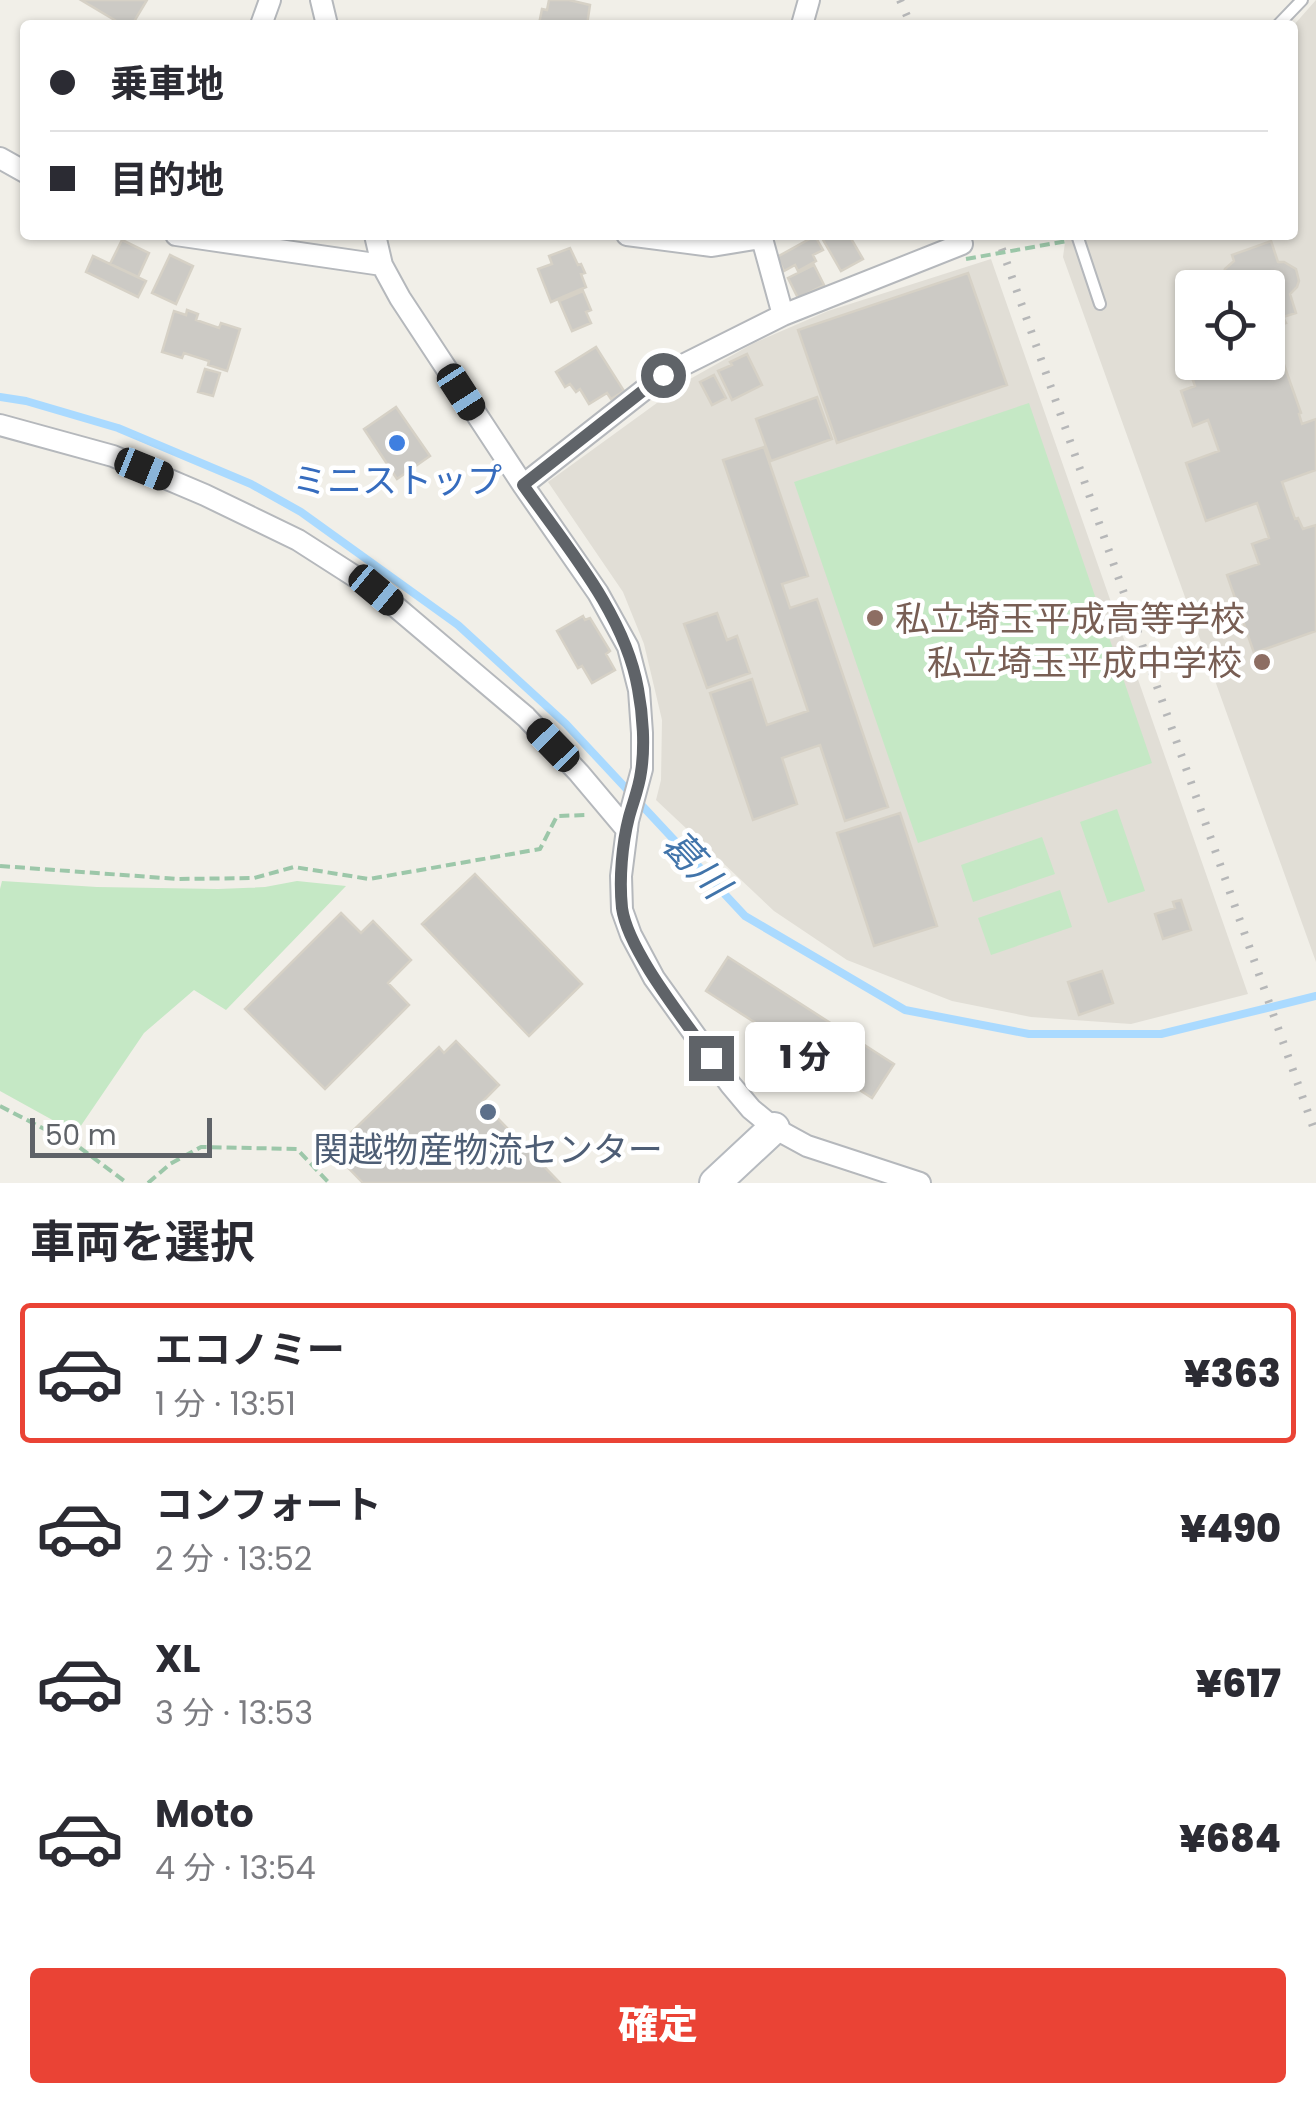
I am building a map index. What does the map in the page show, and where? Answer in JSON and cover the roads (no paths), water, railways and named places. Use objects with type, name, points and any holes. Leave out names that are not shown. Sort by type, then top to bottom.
[{"type":"street","points":[[215,240],[382,265]]},
{"type":"street","points":[[376,240],[382,265],[400,298],[598,593],[628,647],[639,690],[642,769],[623,822],[622,910],[654,978],[730,1084],[774,1128],[807,1146],[920,1183]]},
{"type":"street","points":[[666,240],[712,246],[745,240]]},
{"type":"street","points":[[762,240],[783,315]]},
{"type":"street","points":[[523,485],[663,375],[783,315],[964,251]]},
{"type":"street","points":[[0,426],[113,456],[298,540],[376,590],[512,705],[623,822]]},
{"type":"street","points":[[716,1183],[774,1128]]},
{"type":"lane","points":[[1283,20],[1302,0]]},
{"type":"lane","points":[[1073,240],[1100,304]]},
{"type":"waterway","name":"葛川","points":[[0,397],[118,428],[251,484],[301,512],[458,625],[566,724],[745,916],[905,1010],[1029,1034],[1161,1034],[1316,996]]},
{"type":"railway","points":[[900,0],[909,20]]},
{"type":"railway","points":[[999,240],[1316,1135]]},
{"type":"place","name":"ミニストップ","points":[[397,443]]},
{"type":"place","name":"私立埼玉平成高等学校","points":[[875,618]]},
{"type":"place","name":"私立埼玉平成中学校","points":[[1262,662]]},
{"type":"place","name":"関越物産物流センター","points":[[488,1112]]}]
